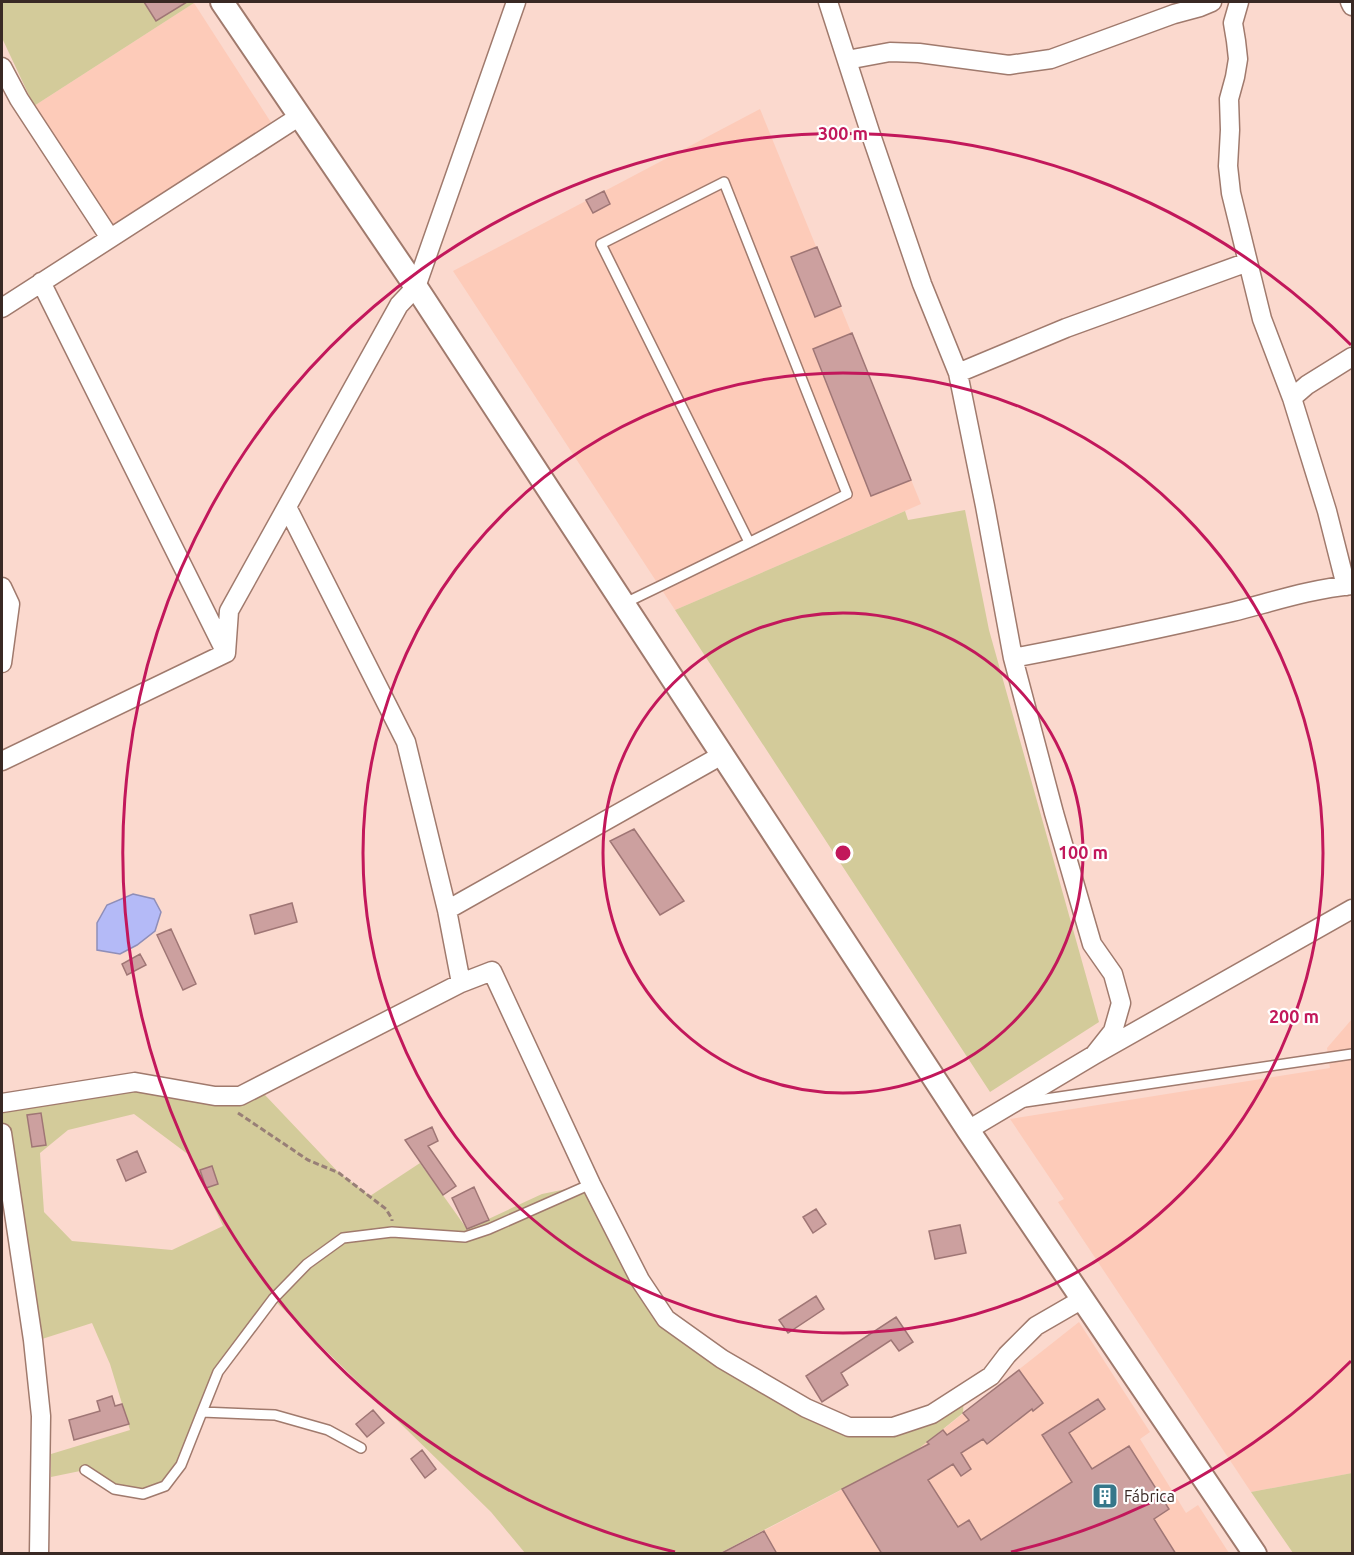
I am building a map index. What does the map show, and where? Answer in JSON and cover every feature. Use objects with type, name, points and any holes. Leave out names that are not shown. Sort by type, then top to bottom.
[{"type":"street","points":[[222,2],[416,287],[968,1131],[1255,1554]]},
{"type":"street","points":[[226,653],[229,611],[399,305],[416,287],[516,2]]},
{"type":"street","points":[[828,2],[922,284],[958,373],[1013,658],[1092,944],[1113,974],[1120,1003],[1113,1031],[1094,1054]]},
{"type":"street","points":[[1013,658],[1134,634],[1234,612],[1312,591],[1349,585],[1292,398],[1262,319],[1232,193],[1228,166],[1229,99],[1238,59],[1233,24],[1239,2]]},
{"type":"street","points":[[1350,2],[1353,6]]},
{"type":"street","points":[[848,60],[890,52],[919,53],[1009,65],[1051,59],[1206,4],[1233,24]]},
{"type":"street","points":[[2,67],[19,99],[110,238]]},
{"type":"street","points":[[2,308],[300,116]]},
{"type":"street","points":[[958,373],[1066,328],[1248,262]]},
{"type":"street","points":[[41,282],[226,653]]},
{"type":"street","points":[[1292,398],[1307,385],[1353,357]]},
{"type":"street","points":[[287,507],[406,742],[447,910],[461,983]]},
{"type":"street","points":[[2,587],[10,604],[2,663]]},
{"type":"street","points":[[2,761],[226,653]]},
{"type":"street","points":[[447,910],[722,756]]},
{"type":"street","points":[[968,1131],[1094,1054],[1353,909]]},
{"type":"street","points":[[2,1103],[135,1082],[215,1096],[240,1096],[461,983],[492,971],[591,1184],[640,1280],[666,1319],[722,1359],[806,1408],[849,1427],[893,1427],[932,1414],[991,1376],[1007,1355],[1036,1326],[1081,1300]]},
{"type":"street","points":[[2,1133],[33,1340],[41,1416],[39,1554]]},
{"type":"lane","points":[[624,604],[847,494],[724,182],[601,244],[749,542]]},
{"type":"lane","points":[[1014,1104],[1353,1054]]},
{"type":"lane","points":[[85,1470],[114,1489],[143,1494],[165,1486],[181,1465],[218,1372],[273,1299],[307,1264],[343,1238],[392,1232],[465,1237],[489,1229],[591,1184]]},
{"type":"lane","points":[[202,1412],[275,1415],[328,1430],[361,1448]]},
{"type":"path","points":[[215,1096],[248,1121],[308,1160],[339,1173],[347,1179],[386,1209],[392,1219],[392,1232]]},
{"type":"shaded area","points":[[2,2],[194,3],[34,106],[2,38]]},
{"type":"shaded area","points":[[194,3],[272,124],[111,227],[34,106]]},
{"type":"shaded area","points":[[760,109],[921,504],[675,610],[453,271]]},
{"type":"shaded area","points":[[965,510],[989,630],[1099,1022],[990,1092],[675,610],[905,511],[908,520]]},
{"type":"shaded area","points":[[1352,1019],[1352,1473],[1251,1492],[1058,1202],[1064,1199],[1010,1119],[1330,1068],[1327,1048]]},
{"type":"shaded area","points":[[135,1082],[240,1096],[265,1095],[339,1173],[370,1196],[420,1163],[467,1229],[542,1194],[591,1184],[666,1319],[806,1408],[893,1427],[964,1394],[963,1413],[917,1450],[720,1553],[525,1553],[491,1512],[273,1299],[218,1372],[191,1438],[165,1486],[143,1494],[114,1489],[85,1470],[51,1477],[51,1454],[130,1430],[110,1364],[92,1323],[33,1340],[2,1133],[2,1105]],"holes":[[[134,1114],[189,1155],[223,1226],[172,1250],[72,1241],[44,1212],[40,1153],[68,1130]]]},
{"type":"shaded area","points":[[1079,1322],[1150,1432],[1140,1439],[1186,1513],[1198,1505],[1229,1553],[720,1554],[917,1450]]},
{"type":"shaded area","points":[[1352,1473],[1352,1553],[1293,1553],[1251,1492]]},
{"type":"water","points":[[133,894],[154,899],[161,912],[155,931],[137,945],[120,954],[97,950],[97,923],[107,905]]},
{"type":"building","points":[[144,2],[187,2],[156,21]]},
{"type":"building","points":[[604,191],[610,204],[593,213],[586,200]]},
{"type":"building","points":[[817,247],[841,306],[815,317],[791,257]]},
{"type":"building","points":[[852,333],[911,480],[871,496],[813,349]]},
{"type":"building","points":[[634,829],[684,901],[660,915],[610,841]]},
{"type":"building","points":[[292,903],[297,922],[255,934],[250,915]]},
{"type":"building","points":[[171,929],[196,984],[183,990],[157,935]]},
{"type":"building","points":[[140,954],[146,965],[127,975],[122,964]]},
{"type":"building","points":[[41,1113],[46,1145],[32,1147],[27,1115]]},
{"type":"building","points":[[432,1127],[438,1141],[428,1146],[456,1186],[443,1195],[405,1140]]},
{"type":"building","points":[[137,1151],[146,1172],[126,1181],[117,1160]]},
{"type":"building","points":[[212,1166],[218,1184],[206,1188],[200,1170]]},
{"type":"building","points":[[474,1187],[489,1220],[467,1229],[452,1198]]},
{"type":"building","points":[[816,1209],[826,1224],[813,1233],[803,1217]]},
{"type":"building","points":[[960,1225],[966,1253],[935,1259],[929,1231]]},
{"type":"building","points":[[816,1296],[824,1309],[788,1333],[779,1320]]},
{"type":"building","points":[[896,1317],[913,1342],[899,1351],[891,1340],[841,1373],[848,1385],[822,1402],[806,1376]]},
{"type":"building","points":[[1019,1370],[1043,1403],[987,1444],[983,1439],[961,1453],[971,1469],[961,1476],[953,1464],[928,1480],[958,1527],[969,1520],[981,1540],[1072,1482],[1042,1435],[1098,1399],[1105,1409],[1069,1433],[1092,1469],[1129,1446],[1169,1509],[1154,1519],[1176,1554],[882,1554],[842,1489],[929,1444],[927,1442],[943,1430],[947,1435],[969,1420],[963,1413]]},
{"type":"building","points":[[112,1396],[115,1406],[122,1404],[129,1424],[74,1440],[69,1420],[100,1411],[97,1401]]},
{"type":"building","points":[[373,1410],[384,1423],[367,1437],[356,1424]]},
{"type":"building","points":[[422,1450],[436,1469],[425,1478],[411,1459]]},
{"type":"building","points":[[764,1531],[777,1554],[720,1554]]},
{"type":"place","name":"Fábrica","points":[[1105,1496]]}]
